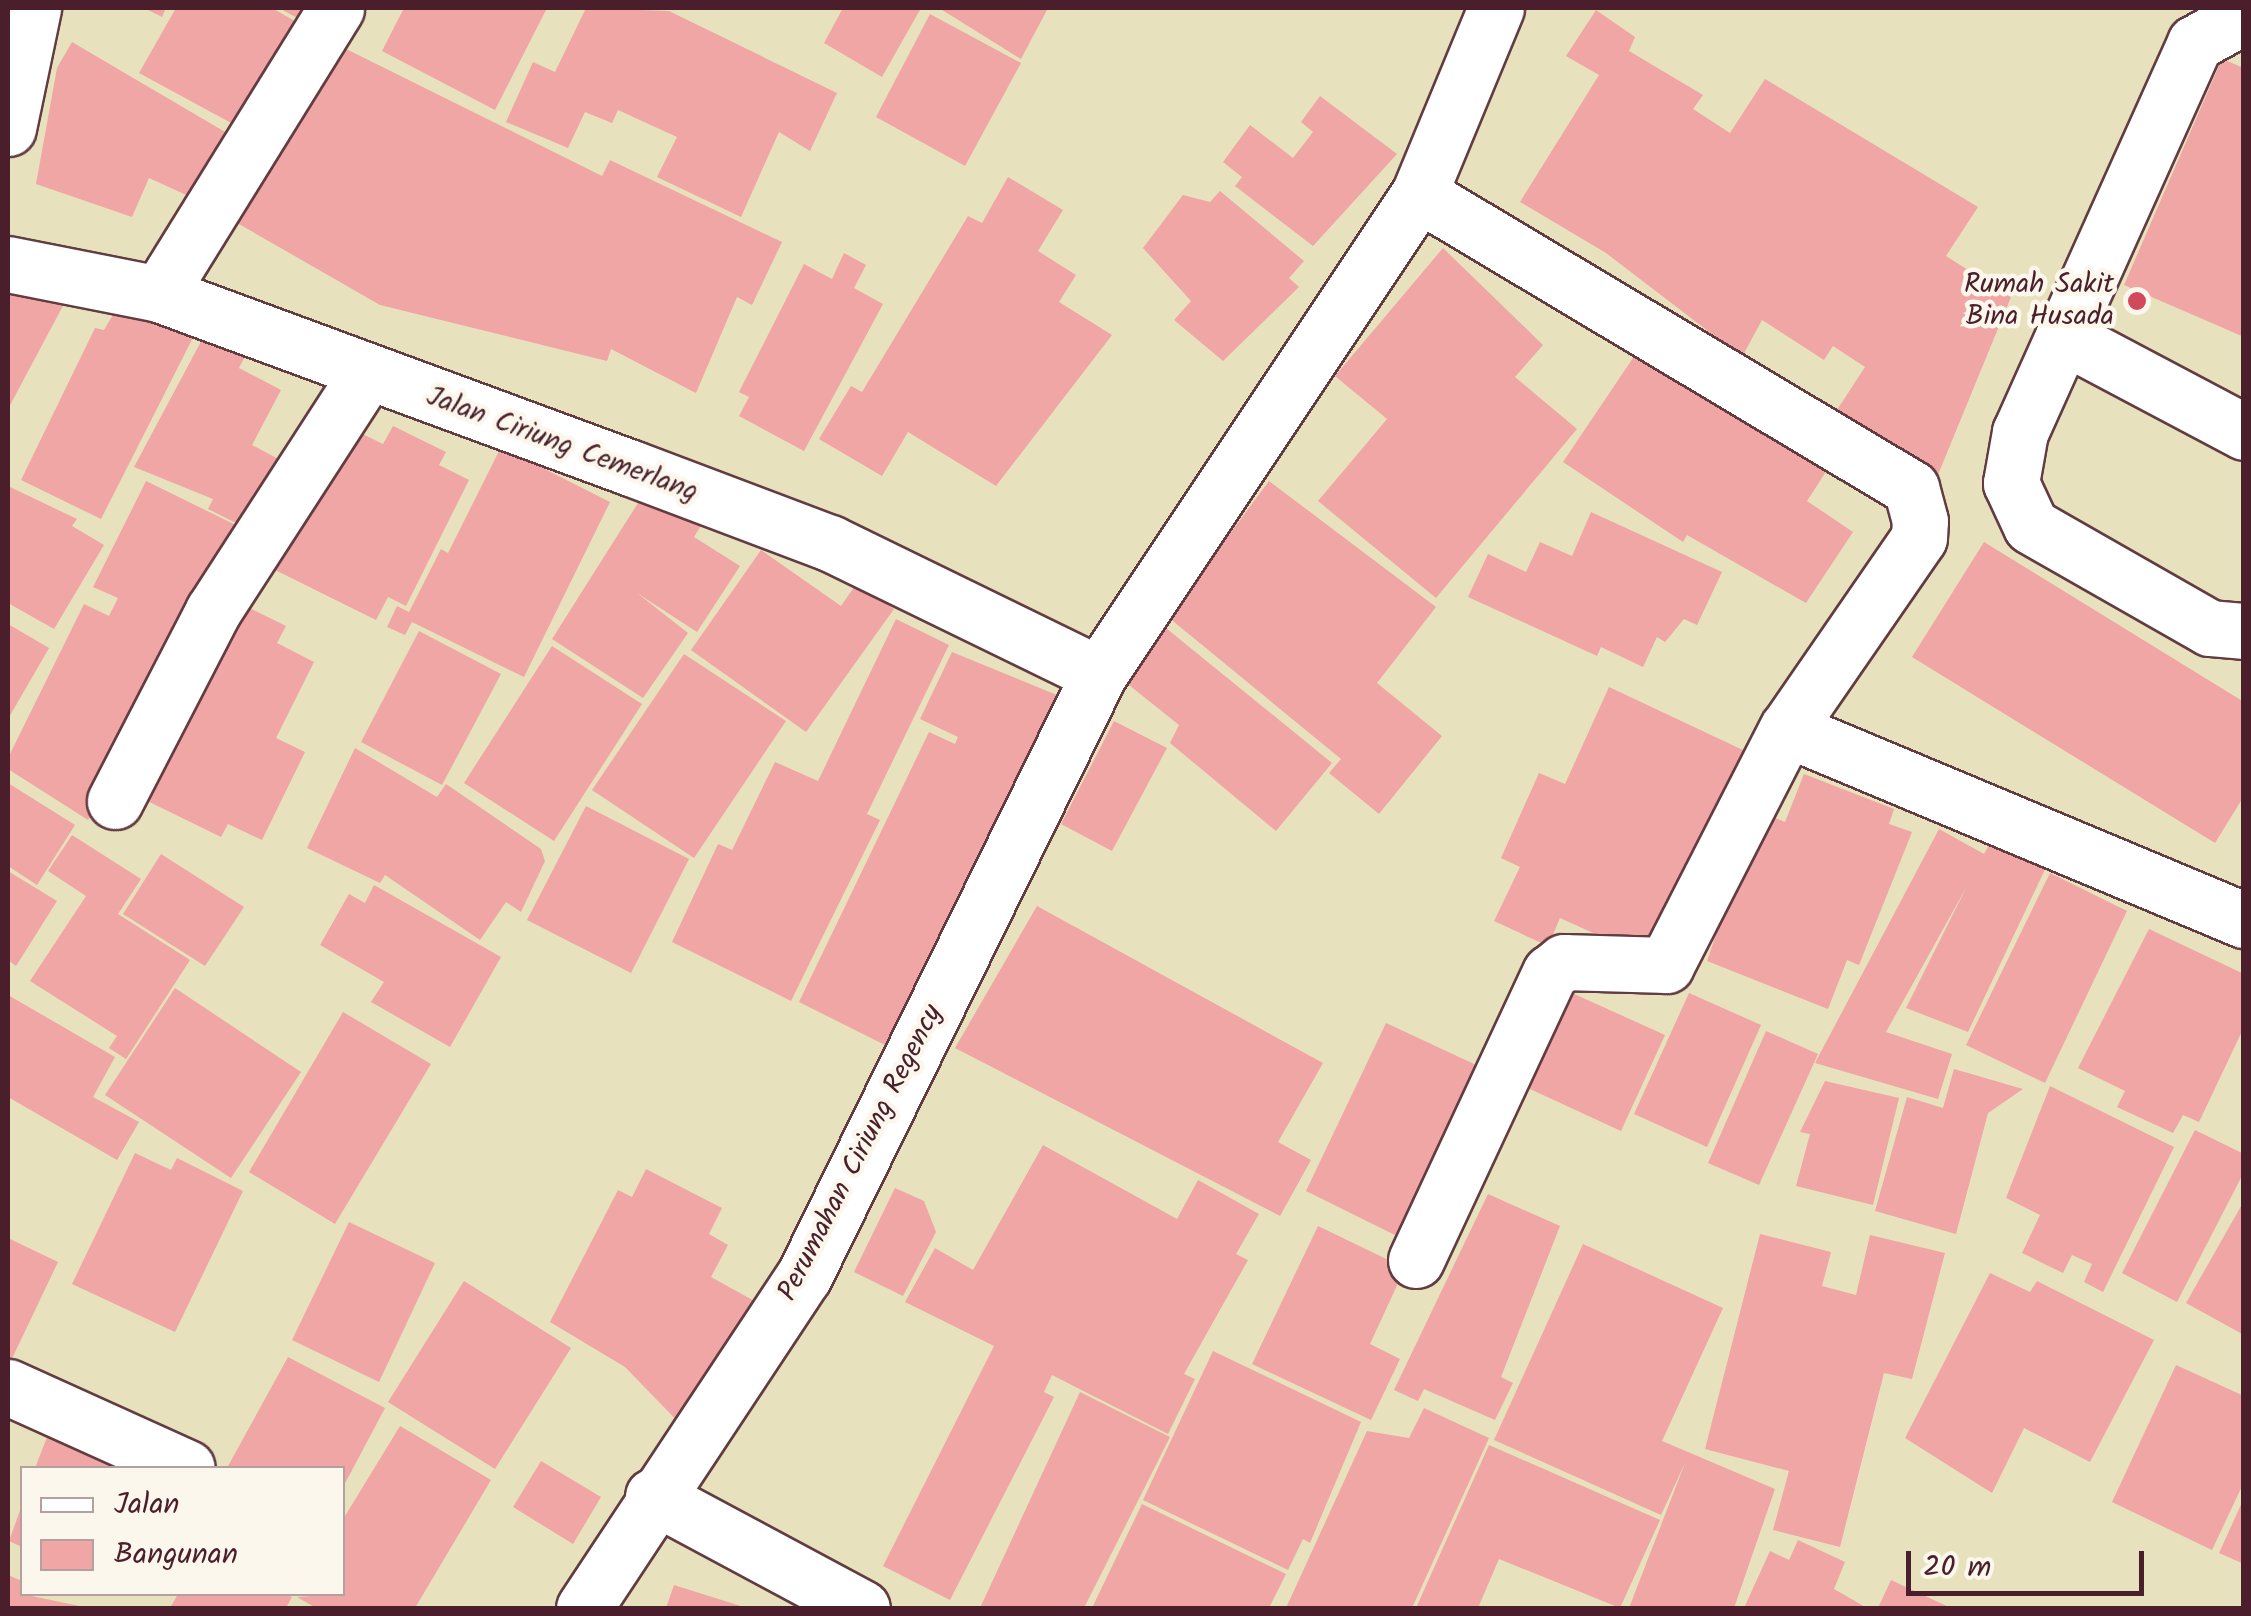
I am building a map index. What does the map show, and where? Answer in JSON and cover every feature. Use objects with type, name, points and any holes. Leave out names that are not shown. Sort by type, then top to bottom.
[{"type":"street","points":[[8,128],[33,8]]},
{"type":"street","points":[[159,294],[336,8]]},
{"type":"street","name":"Perumahan Ciriung Regency","points":[[584,1608],[653,1496],[804,1276],[1100,674],[1419,194],[1496,8]]},
{"type":"street","points":[[2233,14],[2195,44],[2063,336],[2013,458],[2017,505],[2031,526],[2084,560],[2210,628],[2244,631]]},
{"type":"street","points":[[1416,1260],[1550,973],[1564,962],[1666,965],[1788,730],[1919,538],[1910,488],[1419,194]]},
{"type":"street","name":"Jalan Ciriung Cemerlang","points":[[8,264],[159,294],[365,376],[830,543],[1100,674]]},
{"type":"street","points":[[2063,336],[2244,432]]},
{"type":"street","points":[[115,800],[213,611],[365,376]]},
{"type":"street","points":[[1788,730],[2244,920]]},
{"type":"street","points":[[8,1387],[183,1466]]},
{"type":"street","points":[[653,1496],[862,1608]]},
{"type":"building","points":[[144,8],[166,8],[162,17]]},
{"type":"building","points":[[176,8],[272,8],[314,32],[255,136],[139,73]]},
{"type":"building","points":[[279,8],[322,8],[312,26]]},
{"type":"building","points":[[404,8],[547,8],[495,110],[382,51]]},
{"type":"building","points":[[586,8],[669,11],[837,93],[810,151],[779,132],[741,217],[657,177],[677,137],[618,110],[612,123],[585,112],[568,148],[506,122],[533,62],[555,72]]},
{"type":"building","points":[[843,8],[921,8],[882,77],[824,43]]},
{"type":"building","points":[[939,8],[1048,8],[1021,59]]},
{"type":"building","points":[[1596,10],[1635,37],[1629,51],[1703,95],[1693,109],[1730,133],[1765,79],[1978,207],[1946,256],[2011,297],[1935,482],[1833,416],[1865,367],[1833,346],[1824,360],[1762,320],[1742,357],[1606,253],[1520,202],[1599,75],[1566,56]]},
{"type":"building","points":[[930,14],[1021,63],[965,166],[876,117]]},
{"type":"building","points":[[72,42],[232,136],[195,199],[149,178],[132,217],[36,184],[57,68]]},
{"type":"building","points":[[332,42],[602,176],[610,160],[782,242],[752,305],[737,297],[696,393],[611,349],[607,361],[380,305],[232,220]]},
{"type":"building","points":[[2222,59],[2244,68],[2244,337],[2124,285]]},
{"type":"building","points":[[1320,96],[1397,154],[1313,246],[1235,186],[1242,177],[1223,162],[1250,125],[1293,158],[1313,132],[1301,122]]},
{"type":"building","points":[[1008,177],[1063,210],[1038,251],[1076,275],[1059,302],[1112,335],[996,486],[908,432],[882,476],[819,439],[851,386],[862,392],[968,216],[982,223]]},
{"type":"building","points":[[1220,191],[1304,261],[1289,278],[1299,287],[1223,361],[1174,320],[1191,301],[1143,248],[1183,195],[1210,202]]},
{"type":"building","points":[[1443,248],[1543,345],[1515,377],[1577,429],[1436,598],[1318,501],[1387,419],[1335,376]]},
{"type":"building","points":[[844,253],[866,265],[854,288],[883,304],[804,451],[739,416],[749,397],[739,392],[804,264],[832,279]]},
{"type":"building","points":[[8,285],[65,302],[8,409]]},
{"type":"building","points":[[124,296],[205,314],[101,519],[21,480],[95,328],[104,330]]},
{"type":"building","points":[[213,319],[254,339],[239,368],[281,390],[252,445],[284,462],[248,529],[208,509],[213,499],[134,467]]},
{"type":"building","points":[[1637,352],[1829,467],[1807,501],[1853,532],[1806,603],[1687,535],[1683,542],[1563,462]]},
{"type":"building","points":[[346,426],[383,444],[393,426],[446,452],[439,465],[469,480],[406,606],[388,597],[376,620],[255,560]]},
{"type":"building","points":[[501,447],[610,502],[524,677],[412,622],[405,635],[387,627],[397,606],[409,612],[441,549],[448,553]]},
{"type":"building","points":[[146,481],[246,530],[88,820],[8,769],[8,758],[84,604],[109,616],[118,598],[93,587]]},
{"type":"building","points":[[1269,481],[1436,607],[1377,683],[1442,736],[1379,814],[1329,773],[1341,759],[1168,617]]},
{"type":"building","points":[[650,484],[711,509],[694,537],[740,566],[697,632],[637,593],[688,633],[643,698],[552,639]]},
{"type":"building","points":[[8,486],[77,519],[72,526],[104,545],[54,629],[8,603]]},
{"type":"building","points":[[1591,512],[1722,572],[1697,625],[1684,619],[1665,642],[1657,637],[1643,667],[1601,647],[1597,656],[1468,597],[1488,554],[1526,572],[1540,542],[1572,556]]},
{"type":"building","points":[[1984,542],[2244,702],[2244,796],[2215,843],[1912,657]]},
{"type":"building","points":[[761,550],[841,606],[857,583],[894,609],[806,732],[691,650]]},
{"type":"building","points":[[229,598],[286,626],[277,643],[314,662],[276,738],[305,752],[262,840],[228,824],[221,837],[133,794]]},
{"type":"building","points":[[896,619],[949,645],[867,814],[880,820],[791,1001],[672,942],[718,844],[732,850],[775,762],[818,781]]},
{"type":"building","points":[[8,624],[49,648],[8,719]]},
{"type":"building","points":[[1161,624],[1332,763],[1276,831],[1170,743],[1179,725],[1119,677]]},
{"type":"building","points":[[419,631],[501,674],[442,785],[361,742]]},
{"type":"building","points":[[552,646],[642,704],[554,841],[464,783]]},
{"type":"building","points":[[952,652],[1064,698],[891,1048],[799,1002],[929,732],[955,744],[958,737],[920,719]]},
{"type":"building","points":[[684,654],[786,721],[694,858],[592,790]]},
{"type":"building","points":[[1609,687],[1745,751],[1657,962],[1560,918],[1548,946],[1494,921],[1520,867],[1501,858],[1539,773],[1565,784]]},
{"type":"building","points":[[1114,721],[1167,748],[1112,851],[1061,824]]},
{"type":"building","points":[[355,748],[437,797],[446,784],[541,849],[545,861],[521,912],[506,902],[480,940],[385,875],[380,883],[307,848]]},
{"type":"building","points":[[1804,774],[1894,809],[1889,824],[1912,832],[1859,965],[1847,960],[1828,1009],[1707,961],[1758,811],[1785,822]]},
{"type":"building","points":[[8,783],[75,825],[37,885],[8,866]]},
{"type":"building","points":[[586,806],[689,859],[631,973],[527,920]]},
{"type":"building","points":[[1939,829],[1984,854],[1995,834],[2049,861],[1968,1032],[1906,1008],[1967,886],[1886,1032],[1952,1054],[1938,1099],[1815,1063]]},
{"type":"building","points":[[72,835],[141,879],[118,914],[190,960],[126,1059],[109,1048],[117,1036],[30,981],[86,896],[48,871]]},
{"type":"building","points":[[161,854],[244,907],[205,966],[123,914]]},
{"type":"building","points":[[8,871],[57,901],[16,966],[8,960]]},
{"type":"building","points":[[2050,873],[2127,911],[2045,1083],[1966,1045]]},
{"type":"building","points":[[374,885],[501,957],[450,1047],[371,1002],[384,982],[320,945],[349,894],[365,903]]},
{"type":"building","points":[[1037,906],[1323,1063],[1278,1142],[1311,1160],[1280,1216],[955,1048]]},
{"type":"building","points":[[2149,929],[2244,974],[2244,1027],[2199,1122],[2183,1115],[2173,1133],[2117,1107],[2125,1091],[2078,1068]]},
{"type":"building","points":[[175,988],[301,1072],[231,1178],[105,1095]]},
{"type":"building","points":[[1561,988],[1665,1035],[1621,1131],[1504,1077]]},
{"type":"building","points":[[1689,993],[1761,1025],[1707,1147],[1634,1114]]},
{"type":"building","points":[[8,995],[115,1057],[93,1097],[139,1122],[117,1160],[8,1097]]},
{"type":"building","points":[[343,1012],[431,1064],[335,1224],[249,1172]]},
{"type":"building","points":[[1386,1023],[1487,1070],[1405,1240],[1306,1191]]},
{"type":"building","points":[[1766,1031],[1818,1054],[1759,1185],[1708,1163]]},
{"type":"building","points":[[1954,1069],[2023,1089],[1988,1113],[1956,1234],[1875,1211],[1907,1097],[1943,1108]]},
{"type":"building","points":[[1825,1081],[1899,1098],[1873,1205],[1796,1186],[1810,1134],[1800,1132]]},
{"type":"building","points":[[2050,1086],[2174,1147],[2103,1292],[2084,1282],[2092,1264],[2072,1255],[2063,1273],[2022,1253],[2040,1215],[2006,1198]]},
{"type":"building","points":[[2195,1130],[2244,1154],[2244,1172],[2177,1302],[2122,1273]]},
{"type":"building","points":[[1043,1145],[1177,1219],[1198,1180],[1259,1214],[1236,1254],[1248,1260],[1184,1374],[1195,1379],[1168,1434],[1052,1375],[1044,1392],[1054,1397],[950,1600],[883,1566],[994,1346],[905,1302],[935,1248],[973,1270]]},
{"type":"building","points":[[135,1153],[171,1170],[177,1158],[243,1191],[175,1332],[72,1284]]},
{"type":"building","points":[[646,1169],[722,1208],[709,1234],[728,1245],[711,1277],[758,1303],[688,1432],[625,1367],[550,1322],[618,1190],[632,1197]]},
{"type":"building","points":[[895,1188],[924,1201],[936,1232],[903,1296],[854,1272]]},
{"type":"building","points":[[1488,1194],[1560,1226],[1501,1377],[1513,1383],[1495,1420],[1424,1389],[1418,1401],[1394,1390]]},
{"type":"building","points":[[2244,1201],[2244,1335],[2186,1303]]},
{"type":"building","points":[[349,1222],[435,1263],[379,1382],[292,1340]]},
{"type":"building","points":[[1318,1226],[1405,1268],[1370,1344],[1400,1359],[1371,1420],[1252,1364]]},
{"type":"building","points":[[1760,1234],[1831,1252],[1822,1286],[1856,1295],[1870,1235],[1945,1253],[1912,1379],[1884,1373],[1840,1547],[1773,1530],[1789,1471],[1705,1449]]},
{"type":"building","points":[[8,1238],[58,1262],[8,1367]]},
{"type":"building","points":[[1583,1244],[1723,1308],[1662,1441],[1775,1489],[1734,1608],[1629,1608],[1685,1463],[1661,1515],[1494,1440]]},
{"type":"building","points":[[1990,1273],[2030,1292],[2037,1281],[2154,1340],[2090,1462],[2024,1428],[1992,1493],[1905,1438]]},
{"type":"building","points":[[464,1281],[571,1348],[495,1469],[388,1402]]},
{"type":"building","points":[[1213,1351],[1361,1422],[1310,1543],[1303,1539],[1288,1570],[1143,1500]]},
{"type":"building","points":[[288,1357],[385,1408],[345,1483],[345,1466],[228,1466]]},
{"type":"building","points":[[2176,1365],[2244,1396],[2244,1482],[2212,1550],[2112,1502]]},
{"type":"building","points":[[1080,1392],[1170,1437],[1084,1608],[980,1608]]},
{"type":"building","points":[[1424,1408],[1489,1438],[1412,1608],[1286,1608],[1367,1431],[1409,1438]]},
{"type":"building","points":[[400,1426],[491,1480],[415,1608],[316,1608],[297,1597],[345,1596],[345,1516]]},
{"type":"building","points":[[49,1432],[139,1466],[36,1466]]},
{"type":"building","points":[[1489,1445],[1660,1520],[1620,1608],[1499,1559],[1478,1608],[1416,1608]]},
{"type":"building","points":[[541,1461],[601,1497],[573,1544],[513,1507]]},
{"type":"building","points":[[2244,1498],[2244,1564],[2219,1553]]},
{"type":"building","points":[[1142,1504],[1286,1574],[1269,1608],[1092,1608]]},
{"type":"building","points":[[20,1511],[20,1546],[9,1541]]},
{"type":"building","points":[[1798,1540],[1845,1562],[1834,1589],[1867,1608],[1744,1608],[1770,1551],[1789,1560]]},
{"type":"building","points":[[8,1575],[20,1580],[20,1596],[89,1608],[8,1608]]},
{"type":"building","points":[[1891,1580],[1951,1608],[1878,1608]]},
{"type":"building","points":[[674,1585],[747,1608],[666,1608]]},
{"type":"building","points":[[177,1596],[292,1597],[286,1608],[170,1608]]},
{"type":"place","name":"Rumah Sakit Bina Husada","points":[[2137,301]]}]
